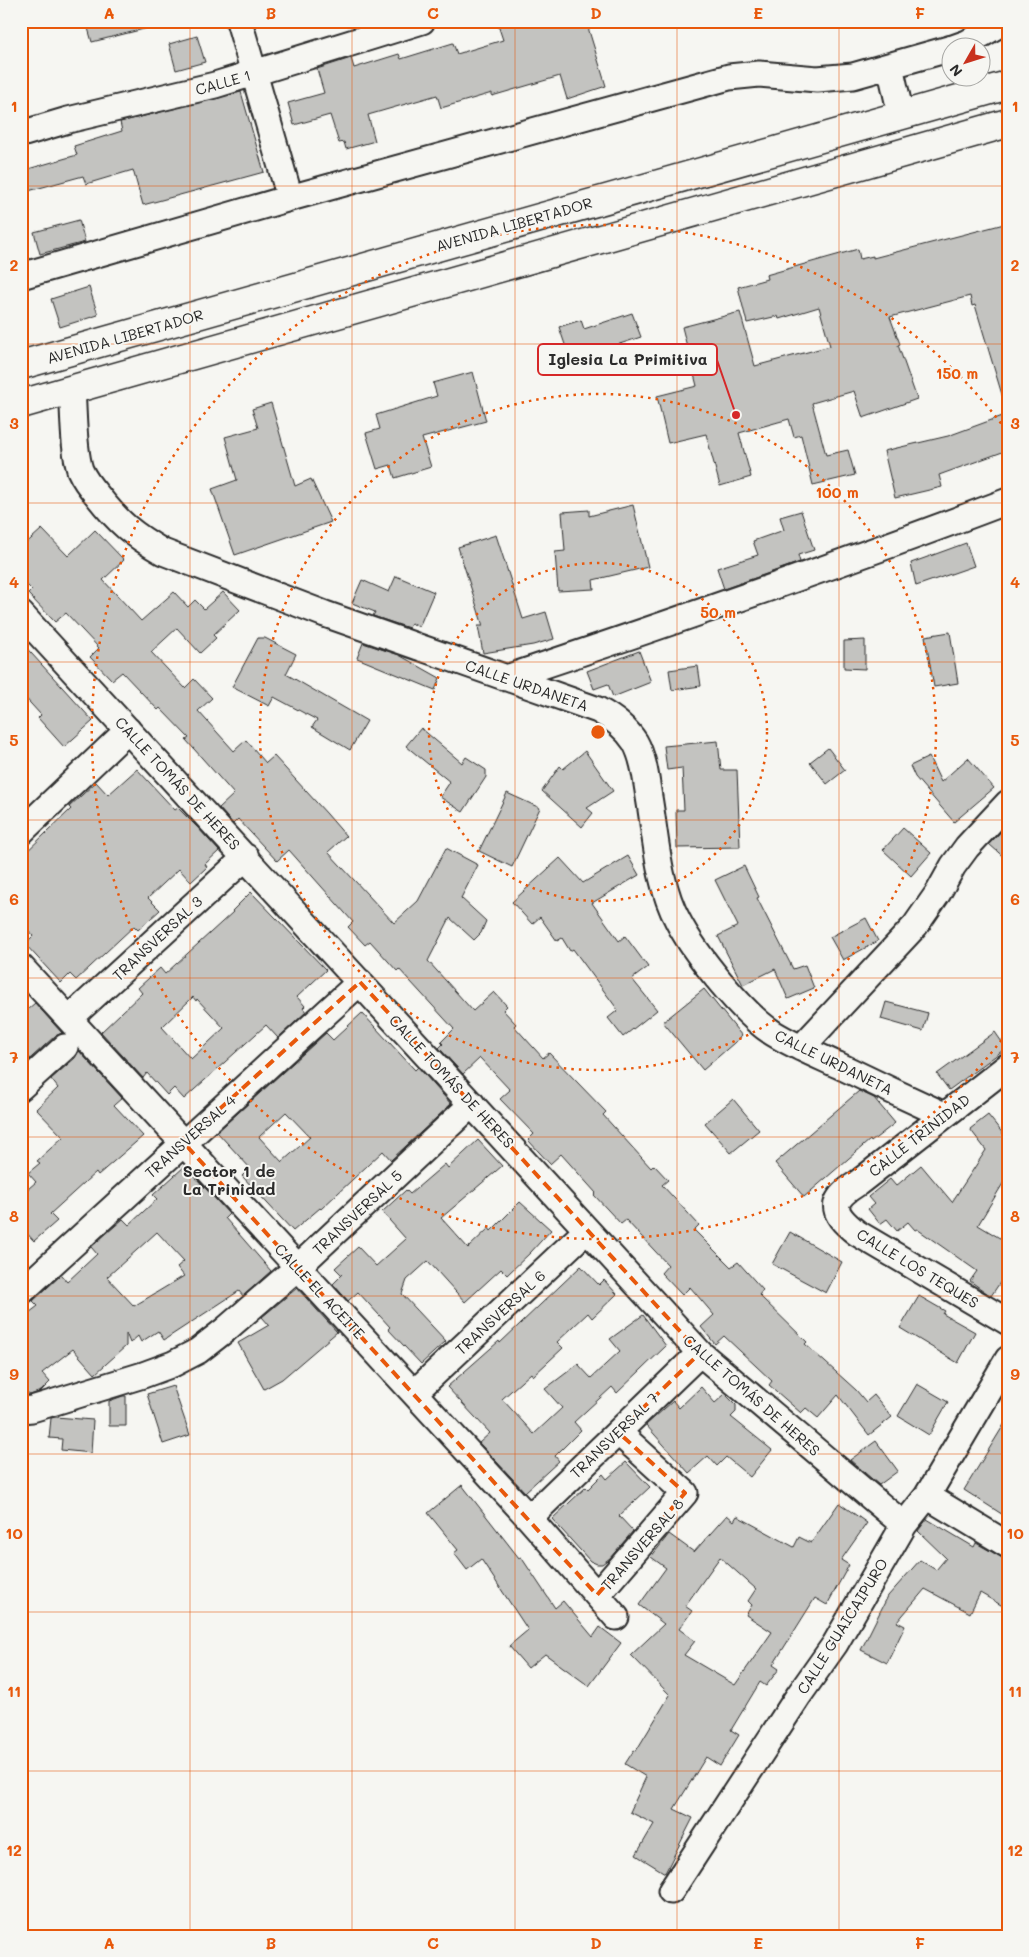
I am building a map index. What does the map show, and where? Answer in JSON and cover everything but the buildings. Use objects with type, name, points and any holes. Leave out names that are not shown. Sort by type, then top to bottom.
[{"type":"main road","name":"AVENIDA LIBERTADOR","points":[[21,365],[1008,85]]},
{"type":"main road","points":[[21,404],[1008,123]]},
{"type":"main road","points":[[840,132],[851,168]]},
{"type":"street","points":[[239,21],[290,198]]},
{"type":"street","name":"CALLE 1","points":[[21,134],[68,120],[216,85],[422,21]]},
{"type":"street","points":[[975,38],[1004,21]]},
{"type":"street","points":[[21,276],[290,198],[729,77],[759,74],[817,79],[853,76],[942,51]]},
{"type":"street","points":[[890,66],[901,115]]},
{"type":"street","name":"CALLE URDANETA","points":[[72,390],[80,469],[86,481],[112,514],[125,528],[140,539],[163,552],[325,614],[598,710],[626,730],[636,744],[645,770],[666,894],[678,922],[704,960],[754,1018],[772,1033],[944,1115]]},
{"type":"street","points":[[506,678],[790,581],[1008,501]]},
{"type":"street","name":"CALLE TOMÁS DE HERES","points":[[21,614],[700,1353],[904,1525]]},
{"type":"street","points":[[21,832],[128,730]]},
{"type":"street","points":[[800,1048],[915,926],[928,910],[962,853],[1008,803]]},
{"type":"street","name":"TRANSVERSAL 3","points":[[69,1019],[246,857]]},
{"type":"street","name":"CALLE EL ACEITE","points":[[21,967],[529,1518],[616,1616]]},
{"type":"street","name":"TRANSVERSAL 4","points":[[21,1292],[360,982]]},
{"type":"street","points":[[22,1084],[65,1047]]},
{"type":"street","name":"CALLE TRINIDAD","points":[[837,1207],[839,1199],[844,1194],[1008,1066]]},
{"type":"street","name":"TRANSVERSAL 5","points":[[21,1410],[32,1409],[143,1375],[198,1351],[226,1330],[298,1267],[472,1104]]},
{"type":"street","name":"CALLE LOS TEQUES","points":[[837,1207],[840,1218],[857,1232],[1008,1322]]},
{"type":"street","name":"TRANSVERSAL 6","points":[[414,1393],[587,1230]]},
{"type":"street","name":"TRANSVERSAL 7","points":[[529,1518],[700,1353]]},
{"type":"street","name":"CALLE GUAICAIPURO","points":[[671,1892],[799,1695],[835,1644],[904,1525],[927,1496],[1008,1359]]},
{"type":"street","name":"TRANSVERSAL 8","points":[[597,1595],[685,1493],[618,1432]]},
{"type":"street","points":[[927,1496],[1008,1545]]},
{"type":"highlighted area","points":[[360,982],[700,1353],[618,1432],[685,1493],[597,1595],[183,1142]]},
{"type":"place","name":"Iglesia La Primitiva","points":[[736,415]]},
{"type":"district","name":"Sector 1 de La Trinidad","points":[[229,1179]]}]
